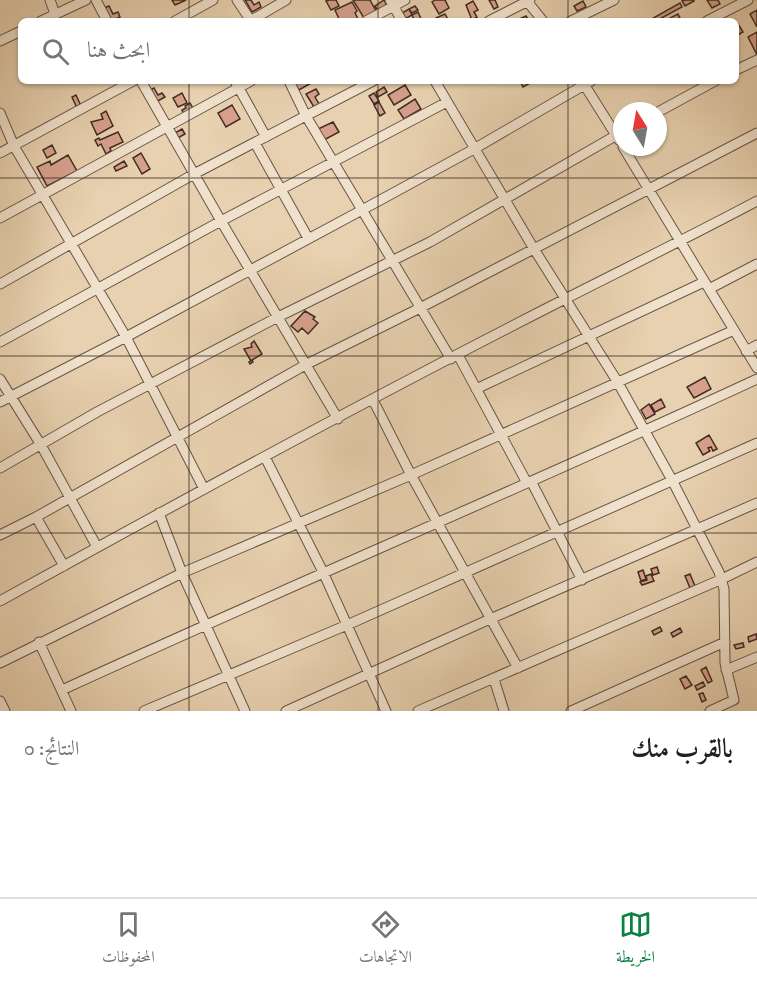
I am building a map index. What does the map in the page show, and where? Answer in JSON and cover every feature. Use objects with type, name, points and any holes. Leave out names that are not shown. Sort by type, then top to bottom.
[{"type":"street","points":[[50,0],[56,14]]},
{"type":"street","points":[[47,18],[86,0]]},
{"type":"street","points":[[96,0],[105,18]]},
{"type":"street","points":[[180,18],[213,0]]},
{"type":"street","points":[[237,0],[248,18]]},
{"type":"street","points":[[255,18],[286,0]]},
{"type":"street","points":[[370,18],[392,3],[405,0]]},
{"type":"street","points":[[495,18],[528,0],[541,18]]},
{"type":"street","points":[[577,18],[614,0]]},
{"type":"street","points":[[713,18],[748,0]]},
{"type":"street","points":[[392,3],[400,18]]},
{"type":"street","points":[[0,41],[18,32]]},
{"type":"street","points":[[739,69],[757,60]]},
{"type":"street","points":[[0,153],[128,84]]},
{"type":"street","points":[[143,84],[338,418]]},
{"type":"street","points":[[0,218],[44,196],[237,84],[266,136]]},
{"type":"street","points":[[290,84],[306,116],[420,308],[476,389],[557,531],[582,580]]},
{"type":"street","points":[[0,284],[194,174],[366,84]]},
{"type":"street","points":[[437,84],[534,249],[617,381],[698,529],[722,579],[726,621],[724,642],[726,670],[734,700],[710,711]]},
{"type":"street","points":[[0,402],[126,337],[474,149],[583,84]]},
{"type":"street","points":[[587,84],[613,124]]},
{"type":"street","points":[[667,107],[709,84]]},
{"type":"street","points":[[0,342],[280,189],[447,102]]},
{"type":"street","points":[[0,113],[14,146],[126,337],[204,489]]},
{"type":"street","points":[[0,535],[69,499],[306,364],[420,308],[757,133]]},
{"type":"street","points":[[0,468],[278,317],[393,261],[505,200],[613,137]]},
{"type":"street","points":[[255,143],[308,238]]},
{"type":"street","points":[[628,156],[757,368]]},
{"type":"street","points":[[0,601],[338,418],[757,201]]},
{"type":"street","points":[[476,389],[587,336],[757,264]]},
{"type":"street","points":[[0,663],[182,573],[734,330]]},
{"type":"street","points":[[746,351],[757,345]]},
{"type":"street","points":[[0,379],[41,445],[97,547]]},
{"type":"street","points":[[62,690],[205,624],[645,432],[757,379]]},
{"type":"street","points":[[373,400],[438,524],[518,668]]},
{"type":"street","points":[[144,711],[347,625],[757,444]]},
{"type":"street","points":[[265,457],[323,573],[386,711]]},
{"type":"street","points":[[286,711],[757,503]]},
{"type":"street","points":[[159,513],[182,573],[245,711]]},
{"type":"street","points":[[36,517],[64,566]]},
{"type":"street","points":[[418,711],[757,562]]},
{"type":"street","points":[[39,642],[71,711]]},
{"type":"street","points":[[571,711],[724,642]]},
{"type":"street","points":[[726,670],[757,657]]},
{"type":"street","points":[[494,679],[504,711]]},
{"type":"street","points":[[0,701],[4,711]]},
{"type":"building","points":[[172,0],[186,0],[175,5]]},
{"type":"building","points":[[245,0],[251,0],[254,5],[259,2],[261,7],[252,12]]},
{"type":"building","points":[[336,0],[339,6],[331,10],[326,1]]},
{"type":"building","points":[[353,0],[370,0],[376,11],[364,18]]},
{"type":"building","points":[[384,0],[387,6],[378,11],[375,6]]},
{"type":"building","points":[[445,0],[449,8],[439,14],[432,2]]},
{"type":"building","points":[[489,0],[495,0],[498,7],[494,9]]},
{"type":"building","points":[[707,0],[718,0],[720,4],[712,8]]},
{"type":"building","points":[[473,1],[478,10],[474,12],[477,17],[471,18],[466,5]]},
{"type":"building","points":[[583,1],[586,7],[577,11],[574,6]]},
{"type":"building","points":[[682,1],[694,1],[685,6]]},
{"type":"building","points":[[352,2],[357,11],[355,13],[358,18],[339,18],[335,10]]},
{"type":"building","points":[[680,3],[682,7],[662,18],[653,18]]},
{"type":"building","points":[[109,6],[113,14],[118,12],[120,17],[109,18],[104,8]]},
{"type":"building","points":[[415,6],[418,10],[412,13],[409,9]]},
{"type":"building","points":[[409,9],[412,15],[404,18],[402,13]]},
{"type":"building","points":[[757,10],[757,27],[750,14]]},
{"type":"building","points":[[418,12],[421,18],[414,18],[412,15]]},
{"type":"building","points":[[445,14],[447,18],[436,18]]},
{"type":"building","points":[[757,32],[757,55],[748,37]]},
{"type":"building","points":[[293,84],[310,84],[297,91]]},
{"type":"building","points":[[405,85],[411,95],[394,105],[388,95]]},
{"type":"building","points":[[384,87],[387,92],[378,97],[376,92]]},
{"type":"building","points":[[154,88],[158,95],[162,93],[165,97],[156,102],[150,90]]},
{"type":"building","points":[[316,89],[319,94],[315,97],[319,104],[314,107],[306,94]]},
{"type":"building","points":[[182,93],[187,103],[178,107],[173,98]]},
{"type":"building","points":[[374,93],[379,101],[374,104],[369,96]]},
{"type":"building","points":[[76,95],[81,106],[77,108],[72,97]]},
{"type":"building","points":[[415,99],[421,109],[404,119],[398,110]]},
{"type":"building","points":[[379,102],[385,113],[380,116],[374,105]]},
{"type":"building","points":[[190,103],[194,110],[184,115],[182,110]]},
{"type":"building","points":[[232,105],[240,119],[226,127],[218,113]]},
{"type":"building","points":[[106,111],[113,126],[97,135],[91,122],[103,119],[101,114]]},
{"type":"building","points":[[333,122],[339,132],[324,140],[318,129]]},
{"type":"building","points":[[182,129],[185,134],[176,139],[173,134]]},
{"type":"building","points":[[118,132],[123,142],[110,148],[111,151],[106,154],[101,144],[98,146],[95,140]]},
{"type":"building","points":[[52,145],[56,153],[47,158],[43,150]]},
{"type":"building","points":[[141,153],[150,169],[142,174],[133,158]]},
{"type":"building","points":[[68,155],[77,171],[47,186],[37,167],[50,161],[51,165]]},
{"type":"building","points":[[124,161],[127,166],[116,171],[114,167]]},
{"type":"building","points":[[305,311],[315,317],[313,319],[318,323],[308,334],[302,328],[298,332],[291,326]]},
{"type":"building","points":[[254,341],[262,354],[250,364],[251,361],[244,349],[252,347],[251,344]]},
{"type":"building","points":[[705,377],[711,389],[694,398],[687,387]]},
{"type":"building","points":[[661,399],[665,407],[655,412],[651,405]]},
{"type":"building","points":[[649,404],[655,414],[646,419],[641,410]]},
{"type":"building","points":[[709,435],[717,449],[713,451],[711,447],[708,448],[710,451],[703,455],[696,443]]},
{"type":"building","points":[[657,567],[659,573],[653,575],[651,569]]},
{"type":"building","points":[[643,570],[646,579],[641,581],[638,572]]},
{"type":"building","points":[[651,574],[654,581],[642,585],[640,582],[647,580],[646,576]]},
{"type":"building","points":[[690,574],[695,586],[690,588],[685,576]]},
{"type":"building","points":[[660,627],[662,631],[654,635],[652,631]]},
{"type":"building","points":[[680,628],[682,632],[673,637],[671,633]]},
{"type":"building","points":[[756,634],[757,639],[749,642],[748,637]]},
{"type":"building","points":[[743,643],[744,647],[736,649],[734,645]]},
{"type":"building","points":[[706,667],[712,681],[708,683],[701,670]]},
{"type":"building","points":[[686,676],[692,685],[685,689],[680,679]]},
{"type":"building","points":[[703,682],[705,686],[697,690],[695,686]]},
{"type":"building","points":[[703,693],[706,700],[702,702],[699,694]]}]
